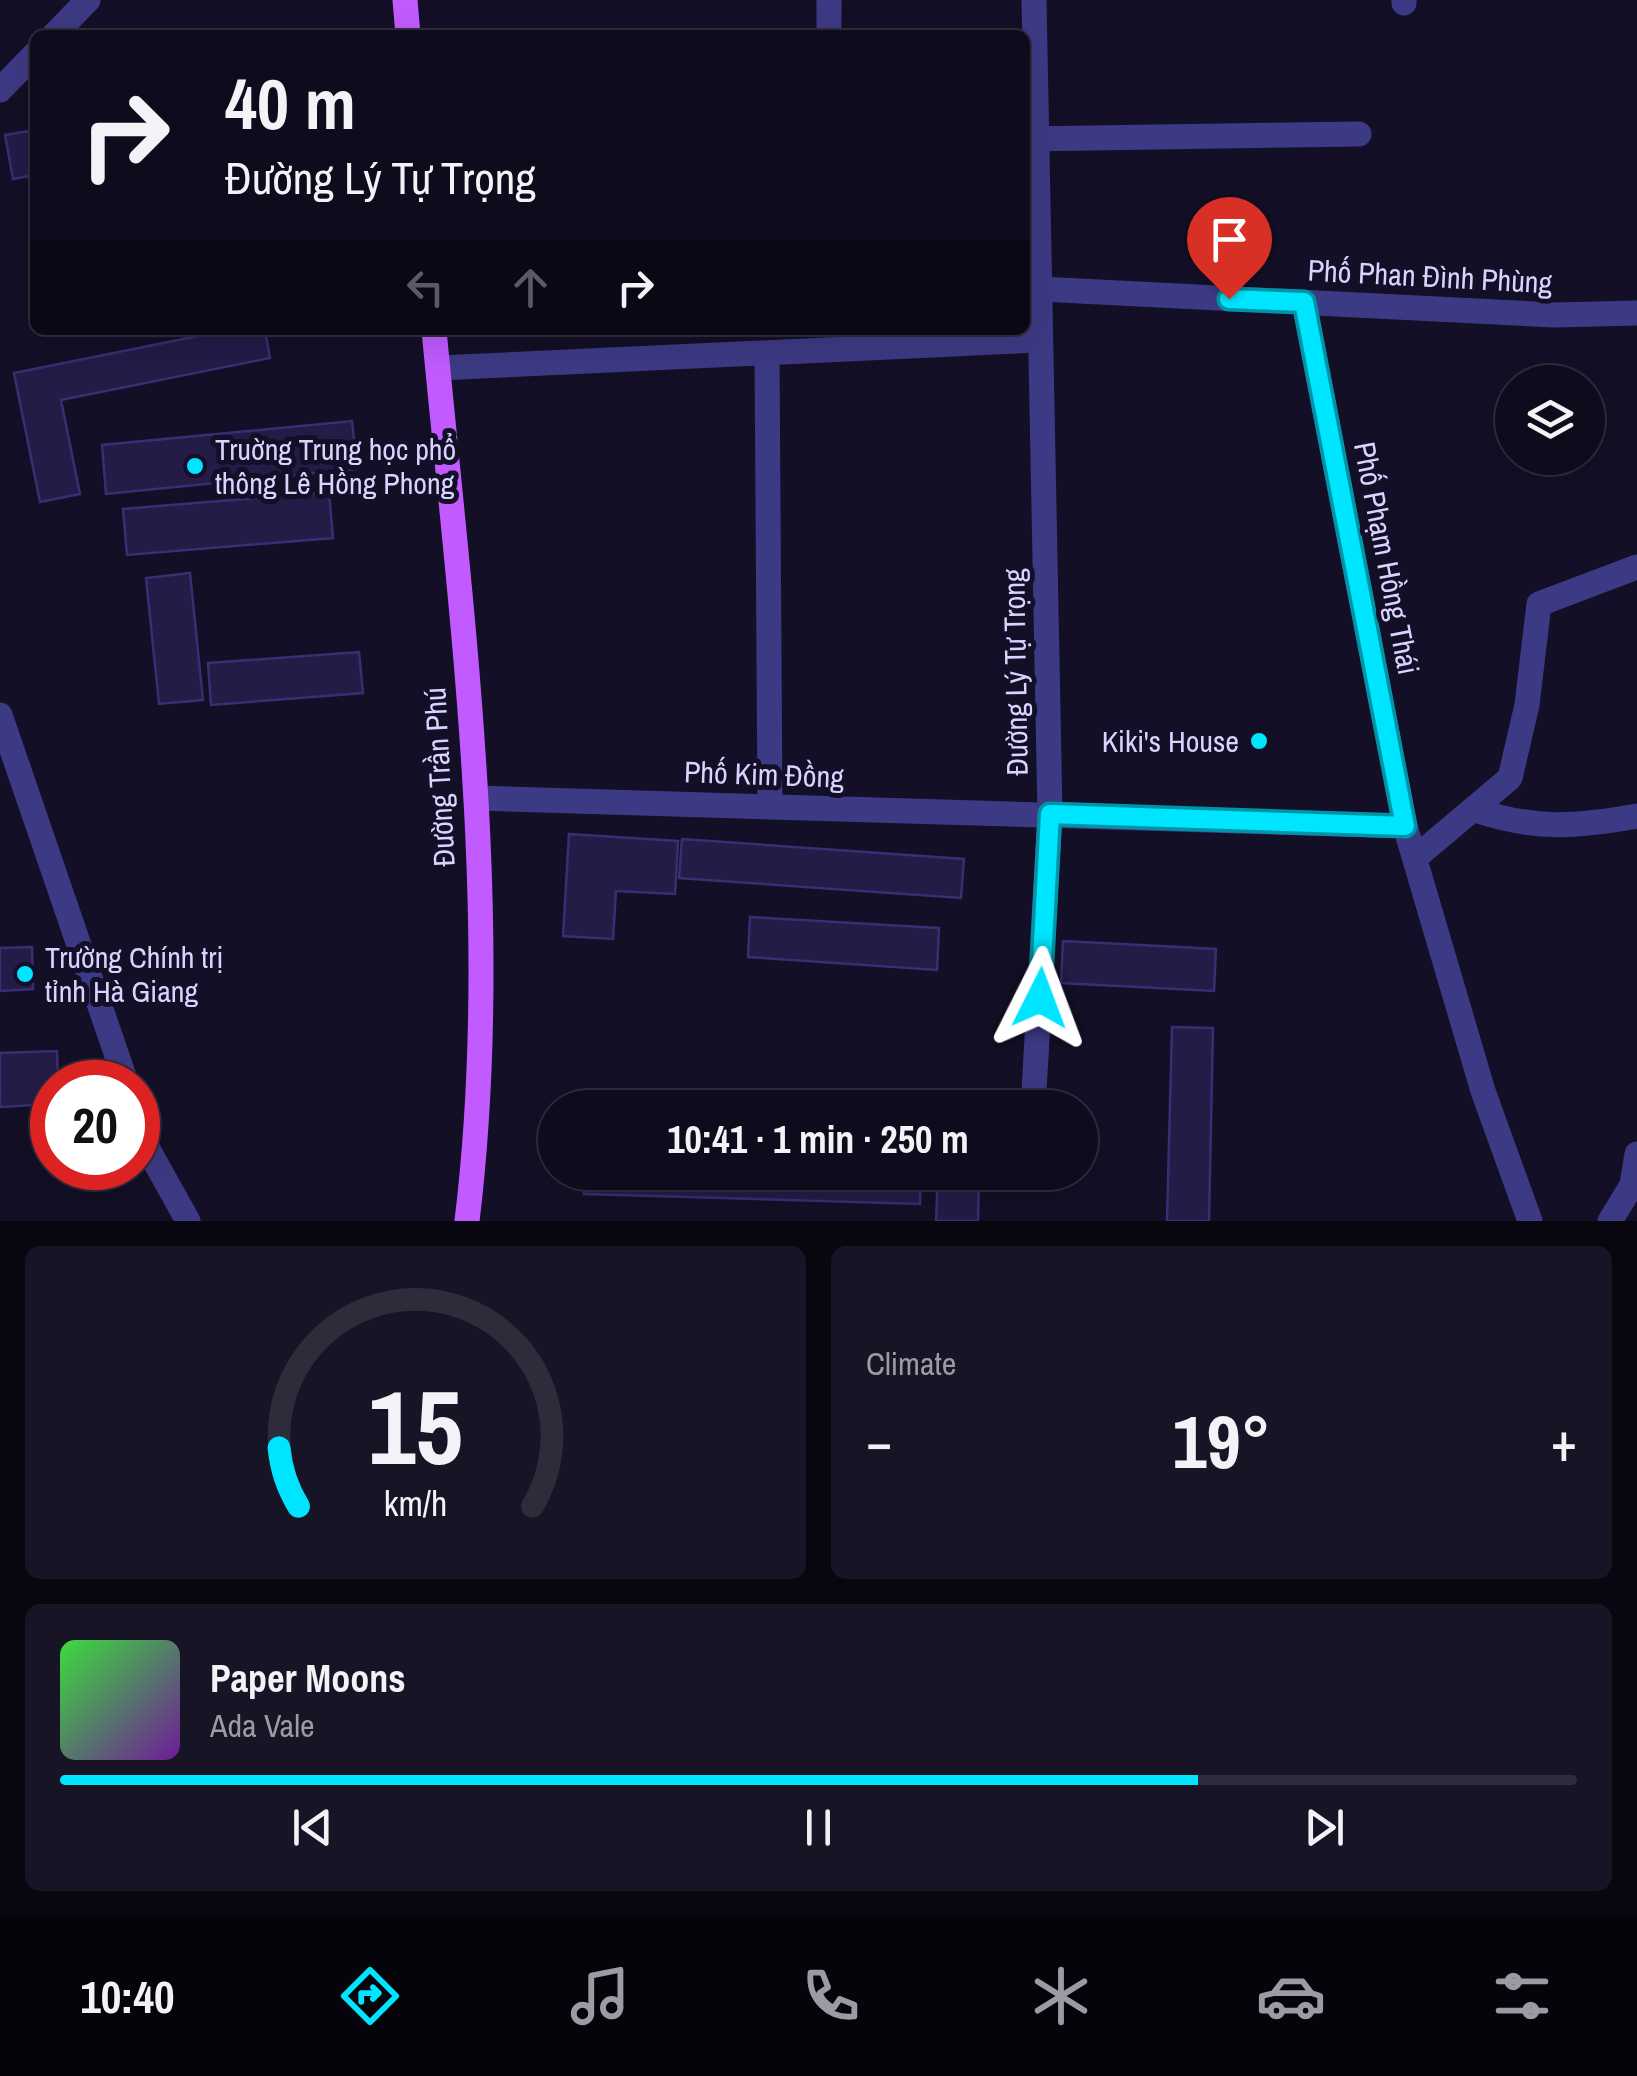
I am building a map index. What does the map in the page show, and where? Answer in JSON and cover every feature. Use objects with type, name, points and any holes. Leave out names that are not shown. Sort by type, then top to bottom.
[{"type":"main road","points":[[405,0],[408,30]]},
{"type":"main road","name":"Đường Trần Phú","points":[[435,335],[476,798],[480,1114],[467,1221]]},
{"type":"street","points":[[59,30],[88,0]]},
{"type":"street","points":[[829,0],[829,30]]},
{"type":"street","name":"Đường Lý Tự Trọng","points":[[1034,0],[1031,139],[1040,289],[1050,814],[1405,826]]},
{"type":"street","points":[[0,90],[30,59]]},
{"type":"street","points":[[1031,139],[1360,134]]},
{"type":"street","name":"Phố Phan Đình Phùng","points":[[1040,289],[1554,315],[1637,314]]},
{"type":"street","name":"Phố Phạm Hồng Thái","points":[[1304,302],[1405,826]]},
{"type":"street","points":[[438,368],[1039,340]]},
{"type":"street","points":[[767,352],[770,806]]},
{"type":"street","points":[[1415,858],[1510,778],[1517,758],[1539,604],[1637,567]]},
{"type":"street","points":[[0,714],[118,1060]]},
{"type":"street","name":"Phố Kim Đồng","points":[[476,798],[1050,814]]},
{"type":"street","points":[[1475,810],[1517,824],[1547,828],[1637,816]]},
{"type":"street","points":[[1034,1090],[1050,814]]},
{"type":"street","points":[[1405,826],[1483,1091],[1530,1221]]},
{"type":"street","points":[[1610,1221],[1632,1185],[1637,1154]]},
{"type":"street","points":[[160,1172],[188,1221]]},
{"type":"building","points":[[30,131],[30,176],[13,179],[5,135]]},
{"type":"building","points":[[203,335],[266,335],[270,358],[61,400],[80,494],[40,502],[14,373]]},
{"type":"building","points":[[352,421],[357,469],[106,494],[102,445]]},
{"type":"building","points":[[329,492],[333,538],[127,555],[123,509]]},
{"type":"building","points":[[190,573],[203,700],[159,704],[146,578]]},
{"type":"building","points":[[359,652],[363,693],[211,705],[208,663]]},
{"type":"building","points":[[569,834],[678,841],[675,894],[616,891],[613,939],[563,936]]},
{"type":"building","points":[[682,839],[964,859],[961,898],[679,878]]},
{"type":"building","points":[[750,917],[939,928],[937,970],[748,957]]},
{"type":"building","points":[[1063,941],[1216,949],[1214,991],[1061,983]]},
{"type":"building","points":[[32,947],[33,989],[0,991],[0,948]]},
{"type":"building","points":[[1172,1027],[1213,1028],[1209,1221],[1167,1221]]},
{"type":"building","points":[[57,1051],[57,1060],[30,1060],[30,1105],[0,1107],[0,1053]]},
{"type":"building","points":[[584,1190],[920,1190],[920,1204],[584,1194]]},
{"type":"building","points":[[937,1190],[979,1190],[978,1221],[936,1221]]},
{"type":"place","name":"Truờng Trung học phổ thông Lê Hồng Phong","points":[[195,466]]},
{"type":"place","name":"Kiki's House","points":[[1259,741]]},
{"type":"place","name":"Trường Chính trị tỉnh Hà Giang","points":[[25,974]]},
{"type":"route","points":[[1040,998],[1050,814],[1405,826],[1304,302],[1229,299]]}]
